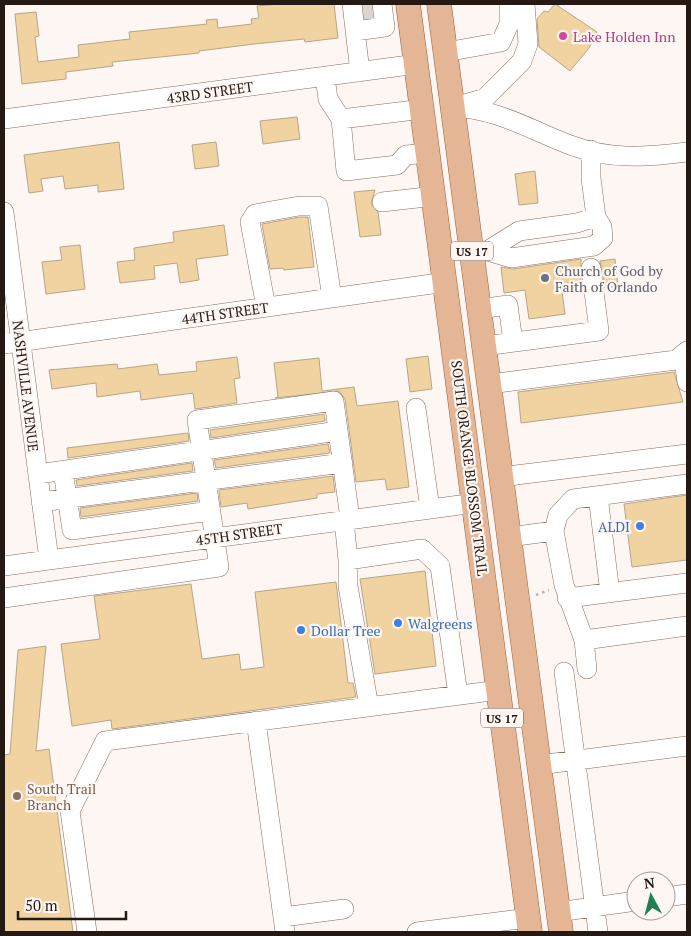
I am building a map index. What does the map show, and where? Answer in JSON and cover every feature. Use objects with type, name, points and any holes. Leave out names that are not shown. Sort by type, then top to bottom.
[{"type":"main road","name":"SOUTH ORANGE BLOSSOM TRAIL","points":[[408,4],[423,109],[394,158],[434,196],[529,925]]},
{"type":"main road","name":"SOUTH ORANGE BLOSSOM TRAIL","points":[[439,4],[453,107],[480,252],[479,309],[509,537],[525,591],[539,765],[559,922]]},
{"type":"main road","points":[[466,430],[475,458],[486,472],[501,479]]},
{"type":"main road","points":[[475,503],[491,524],[525,591]]},
{"type":"street","points":[[446,52],[501,42],[510,24],[509,4]]},
{"type":"street","points":[[453,107],[489,94],[522,61],[528,44],[525,4]]},
{"type":"street","points":[[360,72],[365,12]]},
{"type":"street","name":"43RD STREET","points":[[4,120],[417,64]]},
{"type":"street","points":[[325,76],[328,99],[340,119],[346,171],[394,158]]},
{"type":"street","points":[[453,107],[496,113],[575,147],[647,158],[687,152]]},
{"type":"street","points":[[340,119],[423,109]]},
{"type":"street","points":[[480,252],[511,258],[594,246],[603,238],[602,226],[596,217],[591,178],[591,150]]},
{"type":"street","points":[[382,202],[434,196]]},
{"type":"street","points":[[266,307],[250,222],[255,214],[299,206],[318,206],[332,298]]},
{"type":"street","name":"NASHVILLE AVENUE","points":[[4,212],[12,343],[38,474],[49,560]]},
{"type":"street","points":[[480,252],[518,231],[577,222],[596,217]]},
{"type":"street","points":[[484,346],[599,331],[591,268]]},
{"type":"street","name":"44TH STREET","points":[[12,343],[446,282]]},
{"type":"street","points":[[479,309],[508,305],[513,342]]},
{"type":"street","points":[[489,384],[676,360],[685,353]]},
{"type":"street","points":[[685,353],[687,382]]},
{"type":"street","points":[[4,598],[219,567],[197,420],[334,401],[343,462],[347,520],[348,586],[370,707]]},
{"type":"street","points":[[416,408],[430,509]]},
{"type":"street","points":[[38,474],[338,432]]},
{"type":"street","points":[[501,479],[516,475],[687,454]]},
{"type":"street","points":[[41,502],[343,462]]},
{"type":"street","points":[[63,470],[72,530],[210,511]]},
{"type":"street","points":[[587,669],[584,640],[561,594],[554,531],[558,515],[573,499],[687,484]]},
{"type":"street","points":[[598,496],[610,593]]},
{"type":"street","name":"45TH STREET","points":[[4,566],[475,503]]},
{"type":"street","points":[[509,537],[554,531]]},
{"type":"street","points":[[348,560],[422,549],[440,566],[458,695]]},
{"type":"street","points":[[561,594],[610,593],[687,583]]},
{"type":"street","points":[[584,640],[687,626]]},
{"type":"street","points":[[564,672],[598,932]]},
{"type":"street","points":[[86,932],[70,811],[105,741],[499,690]]},
{"type":"street","points":[[256,721],[284,925],[344,909]]},
{"type":"street","points":[[539,765],[687,746]]},
{"type":"street","points":[[559,922],[594,906],[626,902]]},
{"type":"street","points":[[417,932],[529,925]]},
{"type":"path","points":[[525,591],[561,594]]},
{"type":"building","points":[[334,4],[338,38],[305,42],[304,39],[254,44],[199,51],[199,53],[112,62],[113,66],[66,72],[66,79],[22,84],[15,14],[36,12],[39,36],[35,37],[38,62],[79,57],[78,45],[130,39],[129,32],[207,24],[206,20],[217,19],[218,28],[252,24],[251,19],[259,18],[257,6]]},
{"type":"building","points":[[363,4],[371,4],[372,17],[365,18]]},
{"type":"building","name":"Lake Holden Inn","points":[[555,4],[597,32],[589,48],[570,71],[539,47],[537,19],[544,11],[548,12]]},
{"type":"building","points":[[297,117],[300,139],[263,144],[260,121]]},
{"type":"building","points":[[119,142],[124,189],[98,192],[98,185],[65,189],[63,176],[41,179],[43,191],[29,193],[24,155]]},
{"type":"building","points":[[216,142],[219,166],[195,169],[192,145]]},
{"type":"building","points":[[535,171],[538,203],[519,205],[515,174]]},
{"type":"building","points":[[375,190],[371,204],[378,212],[381,235],[360,237],[354,192]]},
{"type":"building","points":[[308,217],[314,267],[284,270],[283,268],[270,269],[262,224]]},
{"type":"building","points":[[224,225],[228,255],[196,259],[199,280],[180,283],[177,263],[154,266],[155,279],[120,283],[117,262],[135,260],[134,248],[174,242],[173,232]]},
{"type":"building","points":[[80,245],[85,289],[46,294],[42,262],[62,260],[60,247]]},
{"type":"building","points":[[581,259],[581,281],[561,284],[565,314],[529,319],[525,290],[504,293],[501,267],[513,269]]},
{"type":"building","points":[[615,259],[618,286],[605,288],[600,261]]},
{"type":"building","points":[[428,356],[432,389],[410,392],[406,359]]},
{"type":"building","points":[[237,357],[240,378],[234,379],[237,403],[195,409],[193,393],[141,400],[140,391],[97,397],[96,383],[52,389],[49,370],[117,364],[118,369],[157,364],[159,375],[197,371],[196,362]]},
{"type":"building","points":[[319,358],[322,391],[354,387],[357,406],[398,401],[409,487],[387,490],[385,479],[356,482],[345,399],[339,391],[275,398],[278,397],[274,363]]},
{"type":"building","points":[[674,372],[683,402],[521,423],[518,392]]},
{"type":"building","points":[[324,414],[325,421],[211,438],[210,430]]},
{"type":"building","points":[[188,433],[189,441],[68,458],[67,448]]},
{"type":"building","points":[[328,444],[330,453],[216,468],[214,460]]},
{"type":"building","points":[[192,463],[193,471],[77,486],[76,480]]},
{"type":"building","points":[[333,476],[335,492],[317,494],[317,498],[248,509],[247,503],[221,507],[219,490]]},
{"type":"building","points":[[197,493],[198,501],[81,517],[80,508]]},
{"type":"building","points":[[687,495],[687,560],[632,567],[624,504]]},
{"type":"building","name":"Walgreens","points":[[425,571],[436,666],[375,674],[360,579]]},
{"type":"building","points":[[336,582],[348,683],[353,683],[356,697],[112,729],[111,720],[72,726],[61,644],[100,639],[94,596],[191,584],[202,659],[239,654],[241,670],[264,667],[255,592]]},
{"type":"building","points":[[46,646],[36,751],[49,749],[73,932],[4,932],[4,755],[10,754],[18,650]]},
{"type":"tunnel","points":[[360,15],[374,6]]},
{"type":"place","name":"Lake Holden Inn","points":[[563,36]]},
{"type":"place","name":"Church of God by Faith of Orlando","points":[[545,278]]},
{"type":"place","name":"ALDI","points":[[640,526]]},
{"type":"place","name":"Walgreens","points":[[398,623]]},
{"type":"place","name":"Dollar Tree","points":[[301,630]]},
{"type":"place","name":"South Trail Branch","points":[[17,796]]}]
